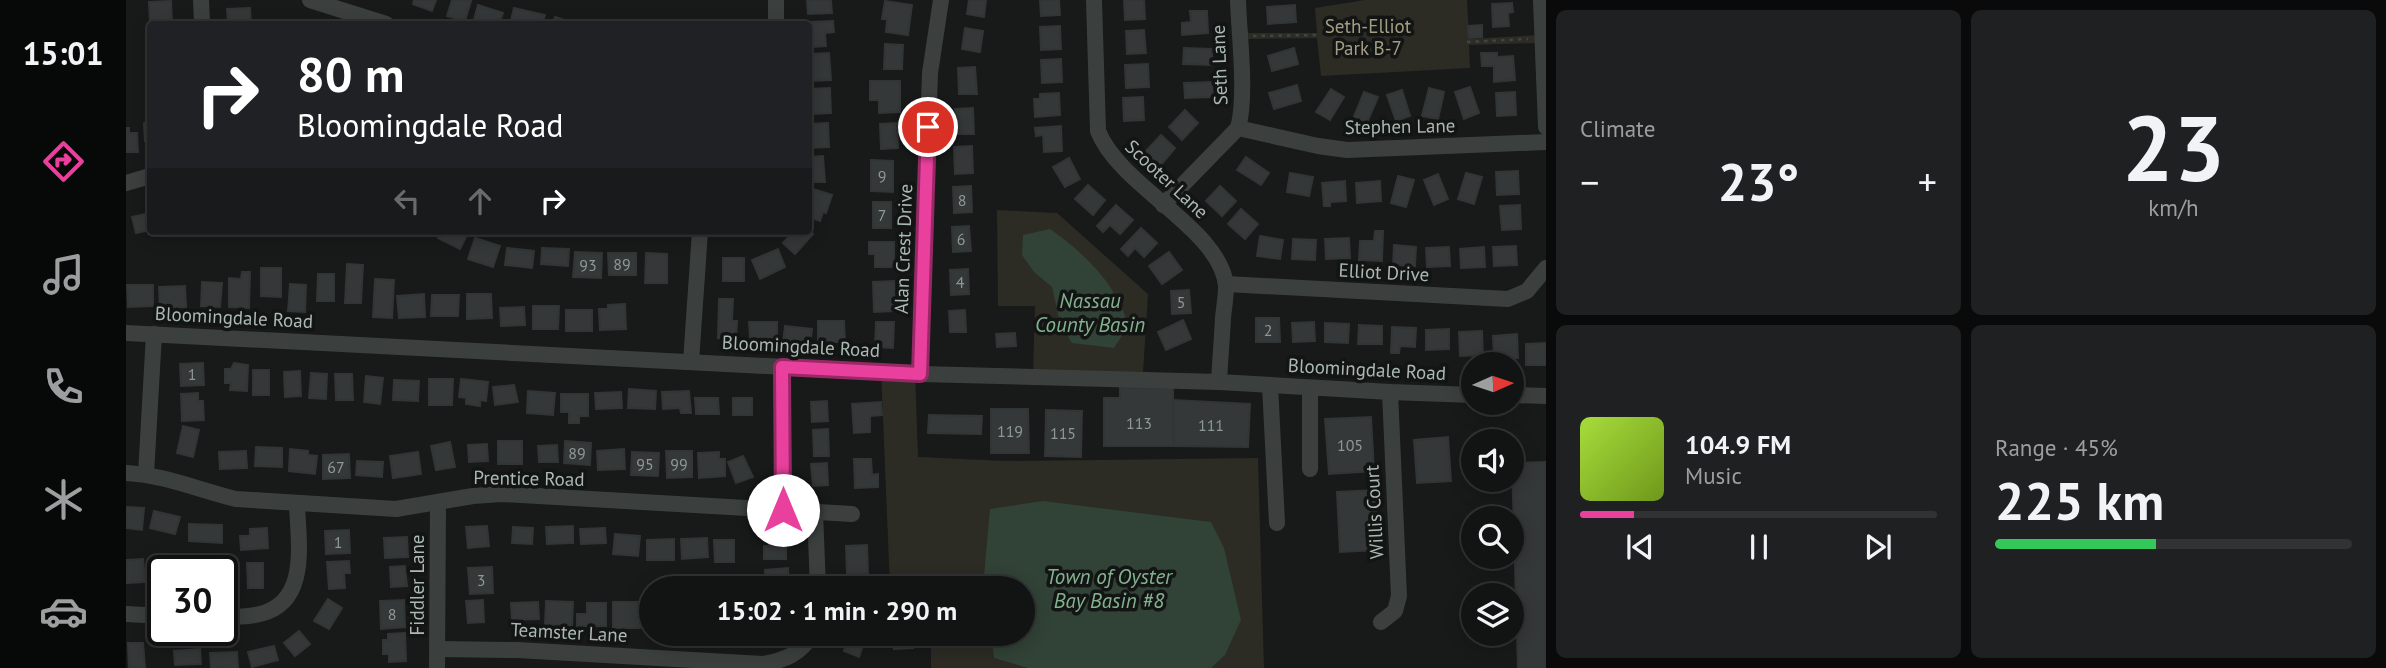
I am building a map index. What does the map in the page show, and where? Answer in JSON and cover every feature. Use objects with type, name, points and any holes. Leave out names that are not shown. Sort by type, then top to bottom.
[{"type":"street","points":[[201,0],[202,21]]},
{"type":"street","points":[[310,0],[376,21]]},
{"type":"street","points":[[776,0],[776,21]]},
{"type":"street","name":"Alan Crest Drive","points":[[920,374],[930,73],[942,0]]},
{"type":"street","name":"Scooter Lane","points":[[1094,0],[1098,131],[1103,144],[1113,158],[1207,246],[1216,259],[1226,284],[1219,382]]},
{"type":"street","name":"Seth Lane","points":[[1238,0],[1241,117],[1238,128]]},
{"type":"street","points":[[1541,0],[1546,127]]},
{"type":"street","points":[[1163,205],[1238,128]]},
{"type":"street","name":"Stephen Lane","points":[[1238,128],[1347,150],[1546,142]]},
{"type":"street","points":[[126,183],[147,177]]},
{"type":"street","points":[[691,362],[700,235]]},
{"type":"street","name":"Elliot Drive","points":[[1226,284],[1490,300],[1518,297],[1541,289],[1546,268]]},
{"type":"street","name":"Bloomingdale Road","points":[[126,333],[920,374],[1219,382],[1461,395]]},
{"type":"street","points":[[146,474],[154,334]]},
{"type":"street","points":[[782,367],[783,510]]},
{"type":"street","points":[[1270,385],[1277,523]]},
{"type":"street","points":[[1310,388],[1310,469]]},
{"type":"street","name":"Willis Court","points":[[1381,622],[1395,611],[1399,596],[1390,393]]},
{"type":"street","points":[[1524,395],[1546,396]]},
{"type":"street","name":"Prentice Road","points":[[126,473],[146,474],[236,499],[396,509],[502,494],[852,514]]},
{"type":"street","points":[[238,617],[274,610],[286,600],[296,583],[297,503]]},
{"type":"street","name":"Fiddler Lane","points":[[438,503],[438,668]]},
{"type":"street","points":[[815,512],[818,576]]},
{"type":"street","points":[[126,614],[147,615]]},
{"type":"street","name":"Teamster Lane","points":[[438,649],[517,650],[763,664],[785,660],[804,646]]},
{"type":"path","points":[[1239,36],[1320,35]]},
{"type":"path","points":[[1467,41],[1542,39]]},
{"type":"green space","name":"Seth-Elliot Park B-7","points":[[1365,0],[1467,0],[1469,39],[1538,35],[1538,43],[1469,45],[1470,68],[1321,76],[1317,38],[1245,39],[1246,33],[1317,33],[1315,8]]},
{"type":"green space","points":[[997,210],[1057,213],[1148,294],[1143,373],[1033,371],[1035,306],[998,306]]},
{"type":"green space","points":[[881,370],[915,371],[918,457],[1006,461],[1258,458],[1264,668],[931,668],[931,646],[1035,646],[1035,576],[890,576]]},
{"type":"water","name":"Nassau County Basin","points":[[1050,229],[1086,259],[1102,276],[1117,299],[1129,325],[1114,348],[1072,343],[1060,323],[1052,287],[1034,272],[1022,255],[1023,235]]},
{"type":"water","name":"Town of Oyster Bay Basin #8","points":[[1043,501],[1211,522],[1224,548],[1241,620],[1225,655],[1211,668],[1028,668],[994,658],[992,646],[1035,646],[1035,576],[984,576],[990,509]]},
{"type":"building","points":[[414,0],[436,0],[432,11],[413,4]]},
{"type":"building","points":[[452,0],[471,1],[465,21],[447,16]]},
{"type":"building","points":[[807,0],[831,0],[832,13],[808,14]]},
{"type":"building","points":[[969,0],[986,0],[984,17],[967,14]]},
{"type":"building","points":[[1040,0],[1059,0],[1060,15],[1041,16]]},
{"type":"building","points":[[1124,0],[1144,0],[1145,19],[1125,20]]},
{"type":"building","points":[[171,1],[172,21],[150,21],[149,2]]},
{"type":"building","points":[[885,1],[912,5],[908,35],[886,32],[887,19],[882,19]]},
{"type":"building","points":[[1512,3],[1513,12],[1508,13],[1509,26],[1493,27],[1492,4]]},
{"type":"building","points":[[478,5],[503,13],[500,21],[474,21]]},
{"type":"building","points":[[1295,5],[1296,22],[1268,24],[1267,7]]},
{"type":"building","points":[[250,8],[251,21],[228,21],[227,9]]},
{"type":"building","points":[[514,8],[545,15],[543,21],[511,21]]},
{"type":"building","points":[[1190,11],[1207,11],[1208,33],[1182,35],[1182,23],[1191,22]]},
{"type":"building","points":[[833,21],[834,32],[825,33],[826,46],[812,47],[812,22]]},
{"type":"building","points":[[1482,25],[1482,37],[1469,38],[1468,26]]},
{"type":"building","points":[[1060,26],[1061,49],[1041,50],[1040,27]]},
{"type":"building","points":[[965,28],[983,31],[980,52],[962,49]]},
{"type":"building","points":[[1144,30],[1146,53],[1127,54],[1126,31]]},
{"type":"building","points":[[885,44],[903,45],[902,69],[884,69]]},
{"type":"building","points":[[1184,48],[1212,49],[1212,65],[1183,64]]},
{"type":"building","points":[[1294,48],[1298,64],[1272,71],[1268,56]]},
{"type":"building","points":[[829,53],[831,80],[812,81],[812,54]]},
{"type":"building","points":[[1481,53],[1497,53],[1497,57],[1513,56],[1515,80],[1494,82],[1494,66],[1482,66]]},
{"type":"building","points":[[1061,59],[1062,82],[1042,83],[1041,60]]},
{"type":"building","points":[[1148,64],[1149,87],[1126,88],[1125,65]]},
{"type":"building","points":[[975,67],[977,94],[959,94],[958,68]]},
{"type":"building","points":[[870,81],[900,81],[900,112],[879,113],[879,100],[870,100]]},
{"type":"building","points":[[1212,82],[1213,97],[1185,98],[1184,83]]},
{"type":"building","points":[[1297,85],[1301,101],[1274,109],[1269,93]]},
{"type":"building","points":[[1470,87],[1479,113],[1464,119],[1455,92]]},
{"type":"building","points":[[830,88],[831,113],[812,114],[812,89]]},
{"type":"building","points":[[1429,88],[1444,92],[1438,119],[1422,116]]},
{"type":"building","points":[[1331,89],[1344,97],[1330,120],[1316,112]]},
{"type":"building","points":[[1402,90],[1410,116],[1396,121],[1387,95]]},
{"type":"building","points":[[1364,92],[1378,97],[1366,125],[1353,119]]},
{"type":"building","points":[[1515,92],[1516,115],[1497,116],[1496,93]]},
{"type":"building","points":[[1059,93],[1060,115],[1035,117],[1034,99],[1040,99],[1040,94]]},
{"type":"building","points":[[1143,97],[1144,120],[1124,121],[1123,98]]},
{"type":"building","points":[[973,108],[974,134],[956,134],[955,109]]},
{"type":"building","points":[[1185,110],[1198,123],[1182,140],[1169,127]]},
{"type":"building","points":[[147,122],[147,141],[145,141],[144,123]]},
{"type":"building","points":[[828,123],[829,147],[812,148],[812,124]]},
{"type":"building","points":[[897,123],[898,148],[881,149],[880,124]]},
{"type":"building","points":[[1061,126],[1062,151],[1044,152],[1043,135],[1036,136],[1035,128]]},
{"type":"building","points":[[126,128],[129,128],[129,133],[137,133],[138,152],[126,152]]},
{"type":"building","points":[[1161,135],[1175,148],[1160,166],[1145,152]]},
{"type":"building","points":[[972,146],[973,173],[955,174],[954,147]]},
{"type":"building","points":[[823,156],[825,182],[812,182],[812,157]]},
{"type":"building","points":[[1246,157],[1269,173],[1261,185],[1237,170]]},
{"type":"building","points":[[1069,158],[1080,179],[1065,187],[1053,167]]},
{"type":"building","points":[[871,160],[893,161],[893,192],[871,191]]},
{"type":"building","points":[[1518,171],[1519,194],[1497,195],[1496,172]]},
{"type":"building","points":[[1290,173],[1313,177],[1309,196],[1287,192]]},
{"type":"building","points":[[1466,173],[1482,177],[1474,204],[1458,199]]},
{"type":"building","points":[[1438,174],[1448,199],[1434,205],[1424,180]]},
{"type":"building","points":[[1398,176],[1414,180],[1406,207],[1391,203]]},
{"type":"building","points":[[1345,181],[1346,201],[1330,202],[1330,206],[1324,206],[1322,183]]},
{"type":"building","points":[[1380,181],[1381,201],[1357,203],[1356,183]]},
{"type":"building","points":[[1088,185],[1105,200],[1093,215],[1075,199]]},
{"type":"building","points":[[971,186],[972,212],[954,213],[953,187]]},
{"type":"building","points":[[1220,186],[1236,201],[1222,216],[1206,201]]},
{"type":"building","points":[[813,189],[832,195],[820,221],[812,218]]},
{"type":"building","points":[[873,202],[891,202],[891,228],[873,228]]},
{"type":"building","points":[[1116,205],[1133,220],[1120,234],[1110,225],[1103,232],[1097,226]]},
{"type":"building","points":[[1520,205],[1521,229],[1502,230],[1500,206]]},
{"type":"building","points":[[1241,209],[1258,224],[1245,239],[1228,224]]},
{"type":"building","points":[[147,214],[147,231],[136,233],[132,217]]},
{"type":"building","points":[[969,226],[971,251],[953,252],[952,227]]},
{"type":"building","points":[[1141,228],[1157,243],[1144,257],[1135,248],[1128,256],[1121,249]]},
{"type":"building","points":[[1375,231],[1383,231],[1382,261],[1359,260],[1360,241],[1374,241]]},
{"type":"building","points":[[813,234],[795,254],[783,243],[790,235]]},
{"type":"building","points":[[440,235],[467,235],[460,249],[438,238]]},
{"type":"building","points":[[1260,236],[1283,240],[1280,259],[1257,256]]},
{"type":"building","points":[[475,238],[500,246],[493,267],[468,259]]},
{"type":"building","points":[[1349,238],[1350,258],[1326,259],[1325,239]]},
{"type":"building","points":[[1293,239],[1316,240],[1315,260],[1292,259]]},
{"type":"building","points":[[869,242],[894,242],[894,267],[875,267],[875,254],[869,254]]},
{"type":"building","points":[[1394,245],[1416,247],[1415,266],[1393,265]]},
{"type":"building","points":[[1516,246],[1517,265],[1494,266],[1493,247]]},
{"type":"building","points":[[1449,247],[1450,266],[1427,267],[1426,248]]},
{"type":"building","points":[[1484,247],[1485,267],[1461,268],[1460,249]]},
{"type":"building","points":[[507,248],[534,251],[532,268],[505,265]]},
{"type":"building","points":[[542,248],[569,249],[568,266],[541,264]]},
{"type":"building","points":[[778,249],[785,267],[760,279],[752,260]]},
{"type":"building","points":[[575,252],[602,253],[601,278],[573,277]]},
{"type":"building","points":[[1169,252],[1182,270],[1162,284],[1149,266]]},
{"type":"building","points":[[608,253],[636,253],[636,275],[609,275]]},
{"type":"building","points":[[646,253],[667,254],[667,283],[645,283]]},
{"type":"building","points":[[723,258],[744,258],[744,281],[723,281]]},
{"type":"building","points":[[347,264],[363,265],[361,303],[345,303]]},
{"type":"building","points":[[261,268],[281,268],[281,297],[261,296]]},
{"type":"building","points":[[968,269],[969,294],[951,295],[950,270]]},
{"type":"building","points":[[242,272],[250,272],[249,308],[229,307],[229,278],[241,279]]},
{"type":"building","points":[[318,274],[334,274],[334,301],[317,301]]},
{"type":"building","points":[[375,279],[394,280],[392,318],[373,317]]},
{"type":"building","points":[[894,281],[895,311],[874,312],[873,282]]},
{"type":"building","points":[[202,282],[222,283],[220,307],[201,306]]},
{"type":"building","points":[[290,284],[306,285],[305,312],[288,311]]},
{"type":"building","points":[[127,285],[153,285],[153,306],[128,307]]},
{"type":"building","points":[[185,286],[186,307],[160,309],[159,287]]},
{"type":"building","points":[[1189,290],[1191,313],[1172,314],[1171,291]]},
{"type":"building","points":[[424,294],[425,317],[399,318],[397,296]]},
{"type":"building","points":[[467,294],[491,294],[492,318],[467,319]]},
{"type":"building","points":[[432,295],[459,295],[458,316],[431,316]]},
{"type":"building","points":[[719,299],[733,299],[732,321],[737,321],[736,338],[718,338]]},
{"type":"building","points":[[625,304],[626,329],[600,330],[599,309],[608,309],[608,305]]},
{"type":"building","points":[[533,306],[559,306],[558,329],[533,329]]},
{"type":"building","points":[[524,307],[525,325],[501,326],[500,308]]},
{"type":"building","points":[[566,310],[592,310],[592,331],[566,331]]},
{"type":"building","points":[[965,310],[966,332],[950,332],[949,311]]},
{"type":"building","points":[[1256,318],[1279,318],[1280,342],[1256,342]]},
{"type":"building","points":[[1183,320],[1191,339],[1166,350],[1158,332]]},
{"type":"building","points":[[818,321],[844,321],[845,342],[818,342]]},
{"type":"building","points":[[749,322],[777,322],[777,338],[750,338]]},
{"type":"building","points":[[876,322],[894,322],[893,348],[875,347]]},
{"type":"building","points":[[1314,322],[1315,341],[1293,342],[1292,323]]},
{"type":"building","points":[[1325,323],[1349,324],[1348,343],[1325,342]]},
{"type":"building","points":[[1359,325],[1382,326],[1382,344],[1358,344]]},
{"type":"building","points":[[785,326],[812,329],[810,346],[783,343]]},
{"type":"building","points":[[1392,327],[1416,328],[1415,347],[1400,346],[1399,353],[1391,353]]},
{"type":"building","points":[[1449,329],[1449,349],[1426,350],[1426,330]]},
{"type":"building","points":[[1482,331],[1483,352],[1461,352],[1460,356],[1459,332]]},
{"type":"building","points":[[1015,333],[1016,346],[997,347],[996,334]]},
{"type":"building","points":[[1517,334],[1518,352],[1494,352],[1493,336]]},
{"type":"building","points":[[1546,343],[1546,365],[1526,365],[1526,344]]},
{"type":"building","points":[[203,363],[204,385],[181,386],[180,364]]},
{"type":"building","points":[[234,363],[248,365],[247,391],[230,390],[231,383],[225,383],[225,369],[231,369]]},
{"type":"building","points":[[253,370],[269,370],[269,395],[253,395]]},
{"type":"building","points":[[300,371],[301,396],[285,397],[284,372]]},
{"type":"building","points":[[311,373],[327,374],[326,399],[309,398]]},
{"type":"building","points":[[335,374],[352,374],[353,400],[336,400]]},
{"type":"building","points":[[366,376],[383,378],[380,404],[364,402]]},
{"type":"building","points":[[429,379],[453,379],[452,405],[429,405]]},
{"type":"building","points":[[461,379],[488,382],[486,401],[480,400],[480,406],[466,404],[466,398],[459,397]]},
{"type":"building","points":[[394,380],[419,381],[418,401],[393,400]]},
{"type":"building","points":[[514,385],[518,402],[495,405],[493,387]]},
{"type":"building","points":[[1120,388],[1173,388],[1174,446],[1104,446],[1104,398],[1120,398]]},
{"type":"building","points":[[629,389],[656,391],[655,409],[628,408]]},
{"type":"building","points":[[528,391],[555,393],[553,415],[527,413]]},
{"type":"building","points":[[689,391],[691,413],[681,413],[680,408],[663,409],[662,392]]},
{"type":"building","points":[[621,392],[622,408],[596,409],[595,393]]},
{"type":"building","points":[[198,393],[198,401],[203,401],[204,420],[182,421],[181,394]]},
{"type":"building","points":[[561,394],[588,394],[588,416],[579,416],[579,423],[569,423],[569,412],[561,412]]},
{"type":"building","points":[[695,398],[718,398],[719,414],[696,414]]},
{"type":"building","points":[[733,398],[752,398],[752,415],[733,415]]},
{"type":"building","points":[[1173,400],[1250,404],[1248,447],[1174,446]]},
{"type":"building","points":[[827,401],[828,421],[812,422],[811,402]]},
{"type":"building","points":[[881,402],[882,415],[870,416],[870,432],[854,433],[852,404]]},
{"type":"building","points":[[991,409],[1028,409],[1029,453],[991,453]]},
{"type":"building","points":[[1046,410],[1082,411],[1081,457],[1045,456]]},
{"type":"building","points":[[929,415],[982,416],[981,434],[928,433]]},
{"type":"building","points":[[1371,417],[1374,471],[1329,474],[1325,419]]},
{"type":"building","points":[[183,426],[199,430],[193,457],[177,453]]},
{"type":"building","points":[[828,429],[829,456],[814,456],[813,430]]},
{"type":"building","points":[[1448,437],[1451,481],[1417,483],[1414,440]]},
{"type":"building","points":[[498,441],[522,441],[522,464],[498,464]]},
{"type":"building","points":[[565,441],[591,443],[590,465],[564,463]]},
{"type":"building","points":[[450,442],[455,467],[436,470],[431,446]]},
{"type":"building","points":[[487,444],[488,461],[469,462],[468,445]]},
{"type":"building","points":[[557,445],[558,462],[539,462],[538,446]]},
{"type":"building","points":[[256,447],[282,448],[282,467],[255,466]]},
{"type":"building","points":[[290,449],[308,451],[308,455],[317,456],[315,474],[289,471]]},
{"type":"building","points":[[624,449],[625,469],[598,470],[597,451]]},
{"type":"building","points":[[246,451],[247,468],[220,469],[219,452]]},
{"type":"building","points":[[666,451],[692,451],[692,477],[667,478]]},
{"type":"building","points":[[418,452],[421,474],[393,478],[390,456]]},
{"type":"building","points":[[632,452],[659,453],[658,476],[631,475]]},
{"type":"building","points":[[719,452],[719,459],[725,459],[725,476],[699,478],[698,453]]},
{"type":"building","points":[[349,454],[350,478],[323,479],[323,455]]},
{"type":"building","points":[[743,456],[753,477],[736,483],[728,462]]},
{"type":"building","points":[[854,459],[871,459],[872,475],[878,474],[878,487],[855,488]]},
{"type":"building","points":[[357,461],[383,462],[382,477],[356,475]]},
{"type":"building","points":[[1546,462],[1546,668],[1518,668],[1517,646],[1524,646],[1524,583],[1516,583],[1515,569],[1524,569],[1524,506],[1513,506],[1513,492],[1524,492],[1524,463]]},
{"type":"building","points":[[827,463],[828,485],[813,486],[811,464]]},
{"type":"building","points":[[1376,490],[1378,550],[1340,552],[1337,492]]},
{"type":"building","points":[[126,507],[144,508],[142,530],[126,528]]},
{"type":"building","points":[[154,511],[180,517],[175,534],[150,528]]},
{"type":"building","points":[[189,524],[222,525],[222,543],[189,541]]},
{"type":"building","points":[[487,526],[489,546],[468,548],[466,527]]},
{"type":"building","points":[[573,526],[573,543],[547,544],[546,527]]},
{"type":"building","points":[[513,527],[533,528],[532,544],[512,543]]},
{"type":"building","points":[[267,528],[268,548],[241,550],[240,536],[250,536],[250,529]]},
{"type":"building","points":[[605,528],[606,543],[581,544],[580,529]]},
{"type":"building","points":[[349,530],[350,553],[326,554],[325,531]]},
{"type":"building","points":[[615,534],[640,536],[638,556],[613,554]]},
{"type":"building","points":[[407,537],[408,557],[385,558],[384,538]]},
{"type":"building","points":[[707,538],[708,557],[682,559],[681,539]]},
{"type":"building","points":[[674,539],[674,560],[647,560],[647,540]]},
{"type":"building","points":[[714,540],[734,540],[734,562],[715,562]]},
{"type":"building","points":[[769,540],[786,540],[786,559],[764,559],[764,546],[769,546]]},
{"type":"building","points":[[867,545],[868,573],[847,574],[846,546]]},
{"type":"building","points":[[143,559],[145,582],[126,583],[127,560]]},
{"type":"building","points":[[349,561],[350,573],[344,573],[345,588],[329,589],[327,562]]},
{"type":"building","points":[[247,563],[263,563],[263,588],[248,588]]},
{"type":"building","points":[[405,566],[407,586],[391,587],[390,567]]},
{"type":"building","points":[[492,567],[493,593],[470,594],[468,568]]},
{"type":"building","points":[[788,568],[788,576],[765,576],[765,570]]},
{"type":"building","points":[[328,599],[342,608],[329,629],[314,621]]},
{"type":"building","points":[[404,600],[405,627],[381,629],[380,601]]},
{"type":"building","points":[[483,600],[484,622],[468,623],[466,601]]},
{"type":"building","points":[[546,601],[573,602],[572,626],[545,625]]},
{"type":"building","points":[[538,602],[539,619],[512,620],[511,603]]},
{"type":"building","points":[[613,602],[639,602],[639,628],[613,628]]},
{"type":"building","points":[[587,603],[606,603],[606,626],[577,626],[577,614],[587,614]]},
{"type":"building","points":[[299,631],[310,644],[295,656],[284,643]]},
{"type":"building","points":[[405,633],[406,661],[389,662],[389,654],[383,654],[383,640],[388,640],[388,634]]},
{"type":"building","points":[[128,643],[143,643],[145,668],[129,668]]},
{"type":"building","points":[[274,646],[278,660],[252,667],[248,652]]},
{"type":"building","points":[[846,646],[863,646],[859,657],[844,651]]},
{"type":"building","points":[[894,646],[913,646],[913,648],[894,649]]},
{"type":"building","points":[[200,649],[201,664],[175,665],[174,651]]},
{"type":"building","points":[[237,652],[238,668],[211,668],[210,653]]},
{"type":"route","points":[[783,510],[782,367],[920,374],[928,127]]}]
